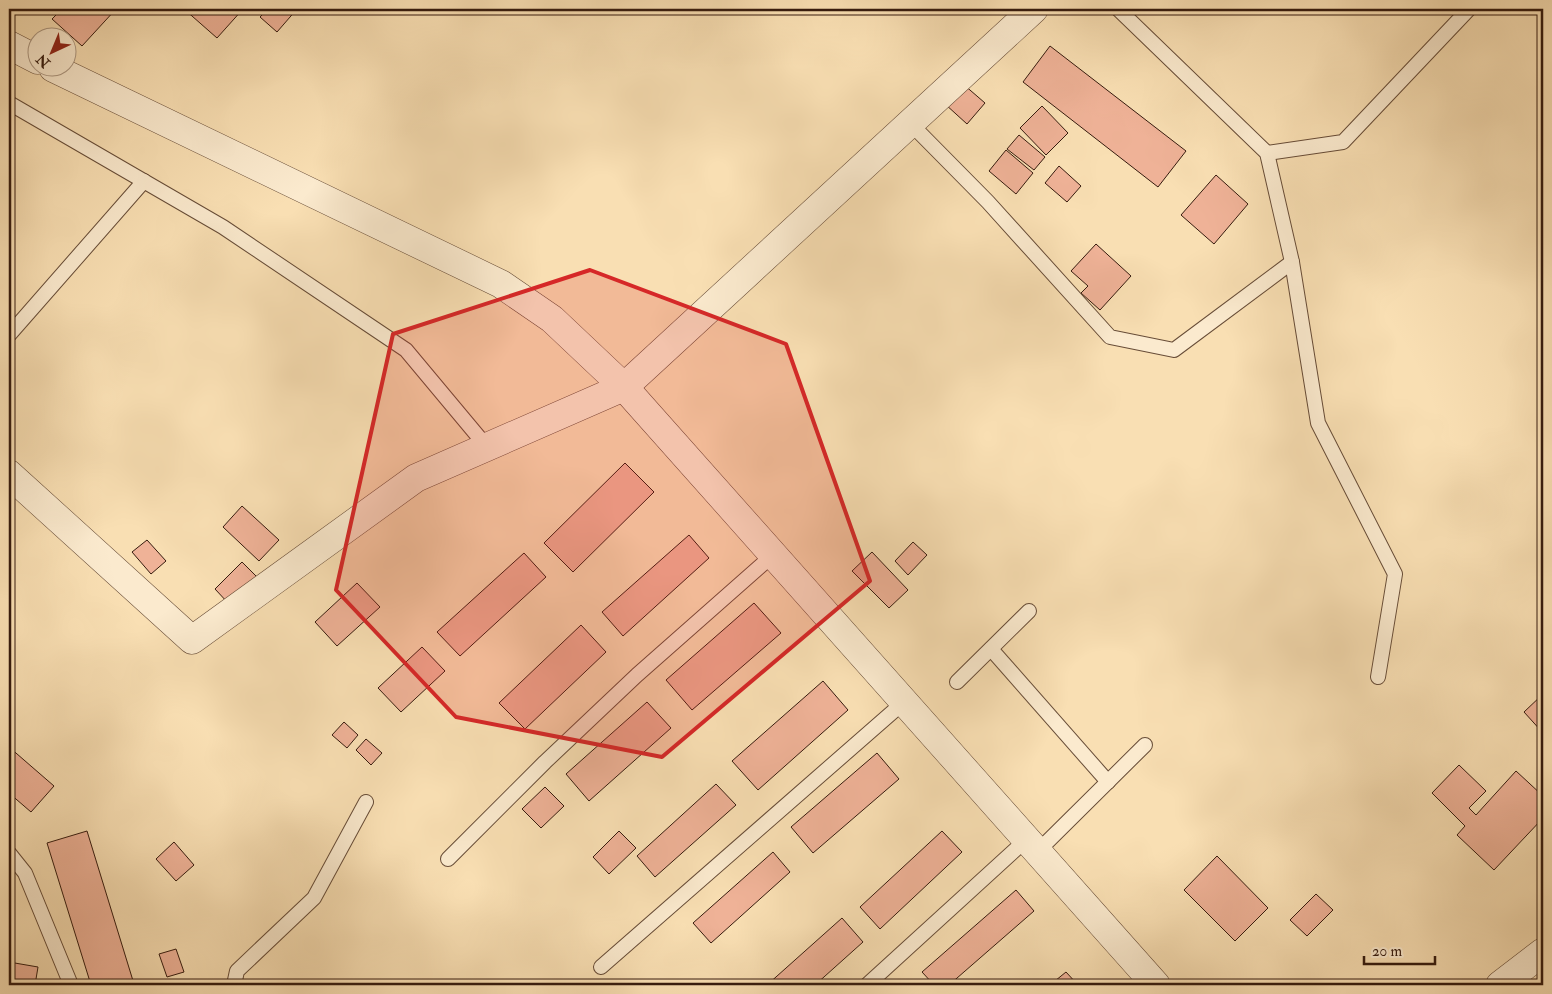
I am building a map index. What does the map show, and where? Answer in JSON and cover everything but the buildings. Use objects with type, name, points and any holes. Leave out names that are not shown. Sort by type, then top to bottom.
[{"type":"street","points":[[9,474],[192,640],[416,478],[624,387],[1034,9]]},
{"type":"street","points":[[9,45],[28,55]]},
{"type":"street","points":[[74,78],[501,284],[552,319],[624,387],[1154,984]]},
{"type":"street","points":[[1500,985],[1543,952]]},
{"type":"lane","points":[[1118,9],[1266,153],[1292,262],[1318,424],[1395,574],[1378,678]]},
{"type":"lane","points":[[1266,153],[1343,142],[1469,9]]},
{"type":"lane","points":[[9,103],[223,227],[406,350],[487,447]]},
{"type":"lane","points":[[910,124],[988,202],[1110,337],[1174,350],[1292,262]]},
{"type":"lane","points":[[9,335],[144,181]]},
{"type":"lane","points":[[448,858],[637,675],[773,555]]},
{"type":"lane","points":[[957,682],[1029,612]]},
{"type":"lane","points":[[991,649],[1108,782]]},
{"type":"lane","points":[[601,967],[904,702]]},
{"type":"lane","points":[[867,985],[1108,782],[1145,745]]},
{"type":"lane","points":[[234,985],[237,971],[314,898],[366,802]]},
{"type":"lane","points":[[9,853],[25,874],[71,985]]},
{"type":"highlighted area","points":[[590,270],[786,344],[870,581],[662,757],[456,717],[336,590],[393,334]]}]
